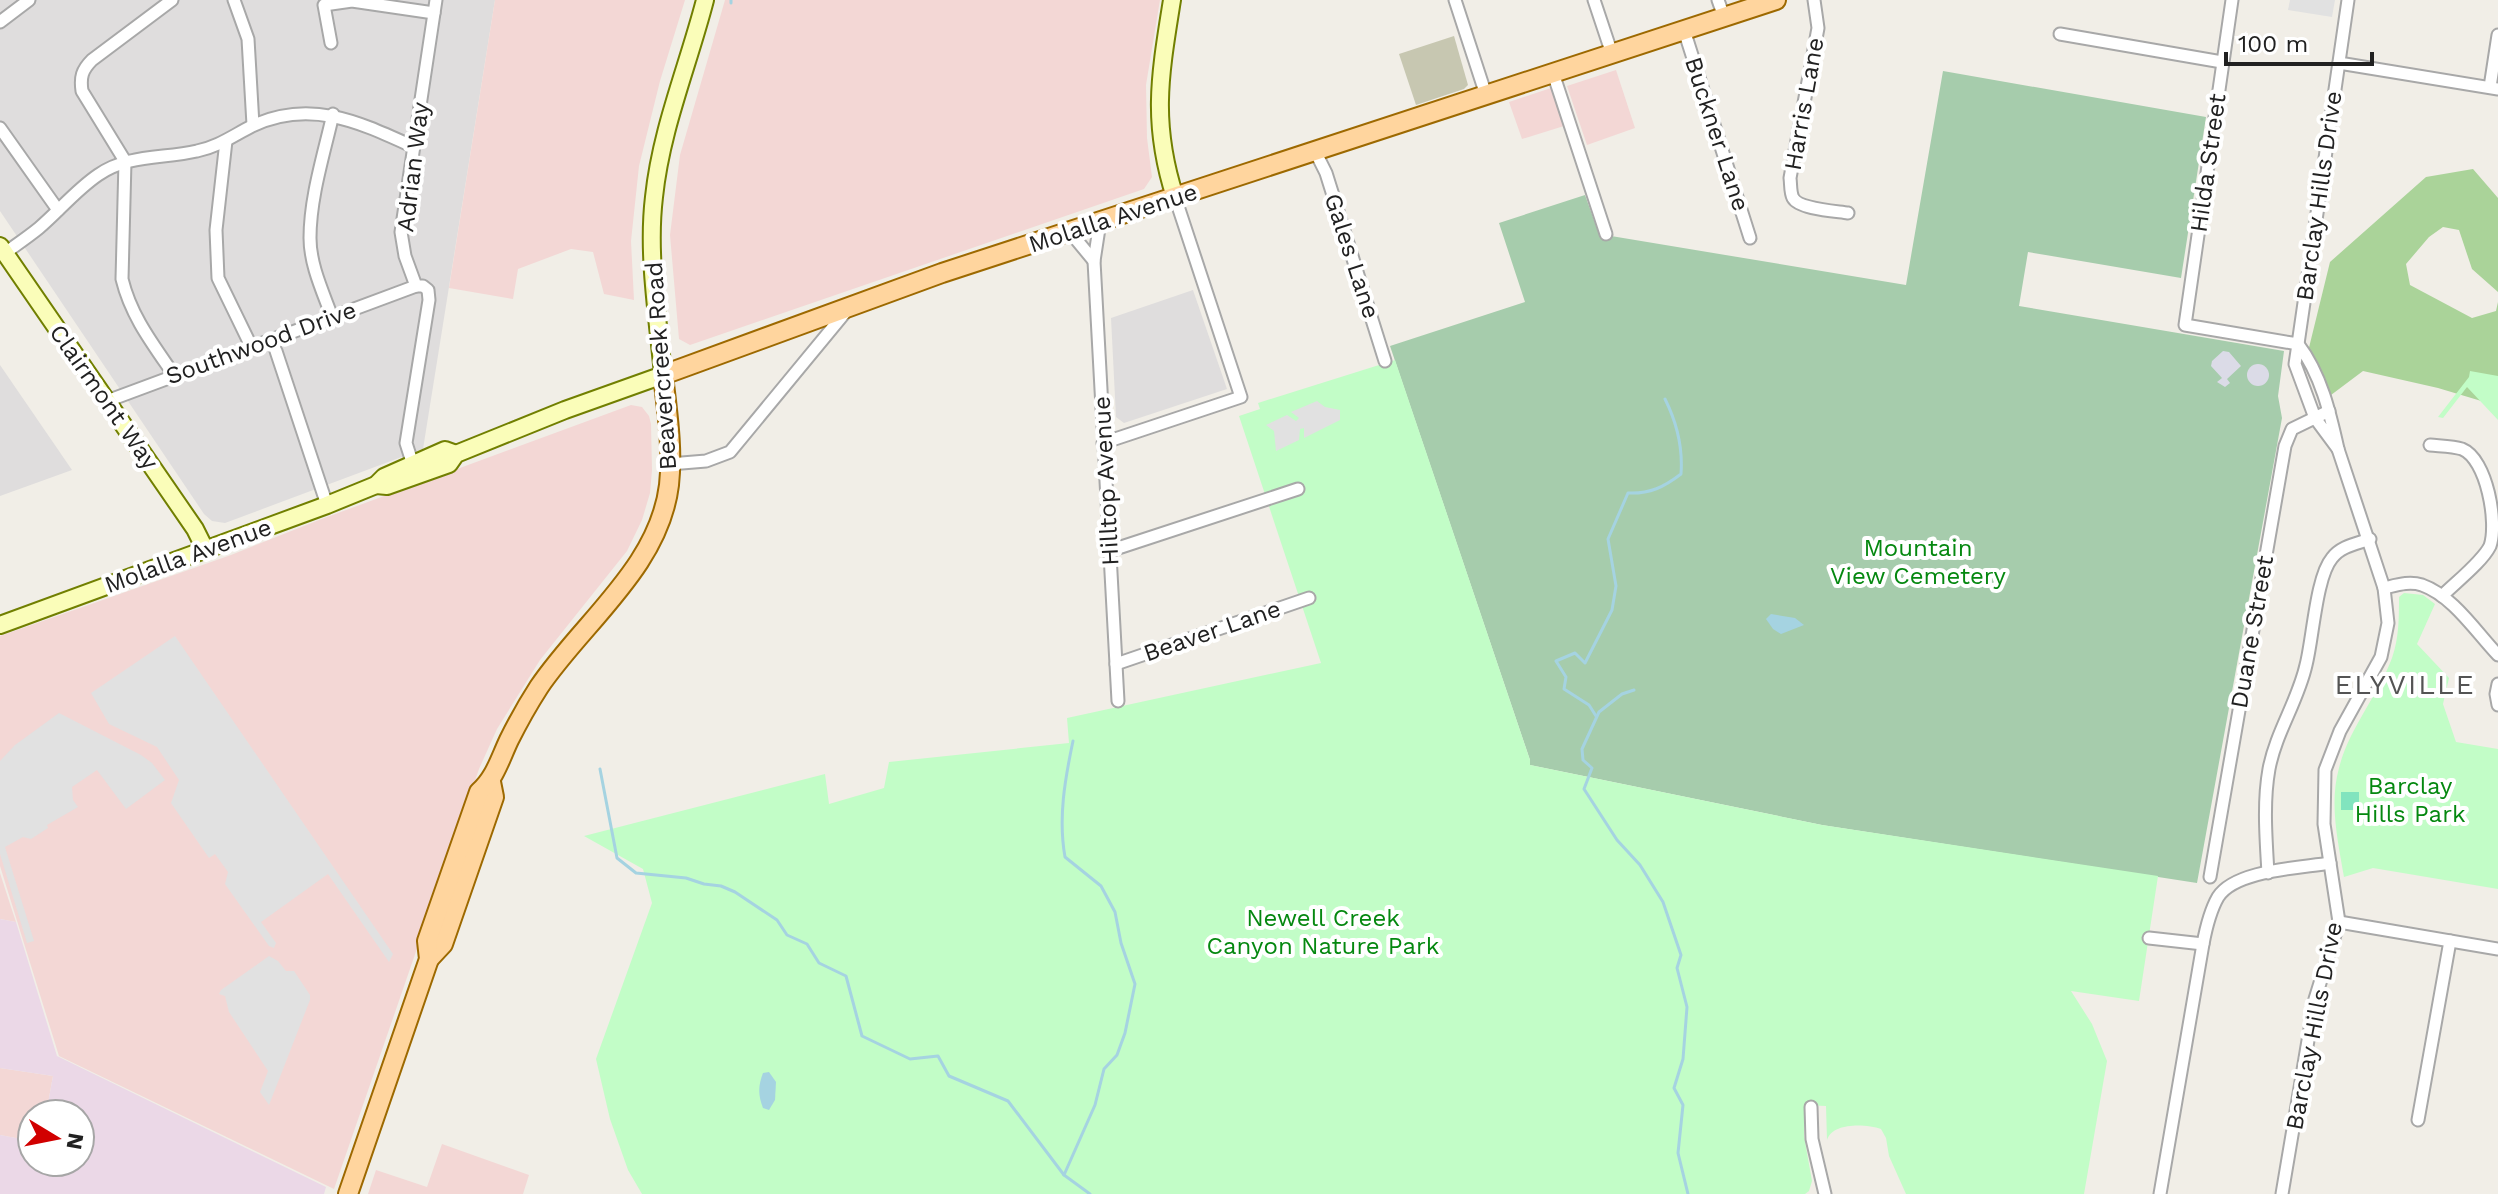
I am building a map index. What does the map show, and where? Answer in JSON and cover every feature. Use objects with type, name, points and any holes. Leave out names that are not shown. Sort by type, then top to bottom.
[{"type":"main road","name":"Beavercreek Road","points":[[429,959],[427,941],[479,792],[491,782],[517,724],[539,688],[637,564],[652,540],[667,497],[670,464],[652,247],[653,198],[666,132],[705,0]]},
{"type":"main road","points":[[1172,0],[1160,76],[1158,115],[1162,150],[1175,197]]},
{"type":"main road","name":"Molalla Avenue","points":[[376,485],[387,486],[449,464],[456,454],[565,410],[942,273],[1684,30],[1721,9],[1776,0]]},
{"type":"main road","name":"Clairmont Way","points":[[2,250],[195,529],[205,549]]},
{"type":"main road","name":"Molalla Avenue","points":[[0,625],[327,505],[376,485],[384,477],[445,450],[456,454]]},
{"type":"main road","name":"Beavercreek Road","points":[[348,1194],[429,959],[443,944],[494,797],[491,782]]},
{"type":"main road","points":[[453,915],[448,912],[448,903],[460,866],[463,839]]},
{"type":"street","points":[[0,22],[29,0]]},
{"type":"street","points":[[172,0],[92,60],[80,78],[82,91],[125,161],[122,279],[131,311],[174,375]]},
{"type":"street","points":[[234,0],[248,39],[253,125]]},
{"type":"street","name":"Adrian Way","points":[[413,465],[406,443],[429,300],[428,290],[416,286],[405,256],[401,232],[436,0]]},
{"type":"street","points":[[1455,0],[1486,95]]},
{"type":"street","points":[[1594,0],[1612,54]]},
{"type":"street","name":"Harris Lane","points":[[1814,0],[1818,28],[1790,178],[1791,192],[1797,203],[1804,206],[1848,213]]},
{"type":"street","name":"Hilda Street","points":[[2232,0],[2185,325],[2298,344]]},
{"type":"street","name":"Barclay Hills Drive","points":[[2338,449],[2315,418],[2295,364],[2348,0]]},
{"type":"street","points":[[331,43],[323,3],[352,1],[434,13]]},
{"type":"street","name":"Buckner Lane","points":[[1684,30],[1750,238]]},
{"type":"street","points":[[2060,34],[2222,62]]},
{"type":"street","points":[[2339,63],[2494,88],[2498,35]]},
{"type":"street","points":[[1553,73],[1606,234]]},
{"type":"street","points":[[2,250],[58,210],[99,173],[125,161],[199,151],[226,141],[253,125],[300,114],[333,114],[361,122],[414,147]]},
{"type":"street","points":[[332,317],[316,275],[310,240],[333,114]]},
{"type":"street","points":[[0,128],[58,210]]},
{"type":"street","points":[[226,141],[216,230],[218,278],[251,346]]},
{"type":"street","name":"Gales Lane","points":[[1315,151],[1326,173],[1385,361]]},
{"type":"street","points":[[1103,443],[1241,397],[1175,197]]},
{"type":"street","name":"Hilltop Avenue","points":[[1100,222],[1094,261],[1118,701]]},
{"type":"street","points":[[1070,232],[1094,261]]},
{"type":"street","name":"Southwood Drive","points":[[107,401],[416,286]]},
{"type":"street","points":[[670,464],[706,461],[726,455],[850,307]]},
{"type":"street","name":"Barclay Hills Drive","points":[[2282,1194],[2315,999],[2339,922],[2324,824],[2325,770],[2340,731],[2381,657],[2388,623],[2384,588],[2338,449],[2329,411],[2310,360],[2298,344]]},
{"type":"street","points":[[276,351],[327,505]]},
{"type":"street","name":"Duane Street","points":[[2210,877],[2285,446],[2292,429],[2329,411]]},
{"type":"street","points":[[2430,445],[2461,449],[2476,461],[2496,516],[2495,535],[2488,550],[2442,596]]},
{"type":"street","points":[[1109,551],[1298,489]]},
{"type":"street","points":[[2268,873],[2268,771],[2275,744],[2299,690],[2325,569],[2339,551],[2370,539]]},
{"type":"street","points":[[2384,588],[2413,583],[2442,596],[2498,655]]},
{"type":"street","name":"Beaver Lane","points":[[1116,664],[1309,598]]},
{"type":"street","points":[[2498,684],[2498,705]]},
{"type":"street","points":[[2160,1194],[2203,944],[2219,895],[2242,878],[2330,863]]},
{"type":"street","points":[[2339,922],[2498,949]]},
{"type":"street","points":[[2149,938],[2203,944]]},
{"type":"street","points":[[2418,1120],[2450,941]]},
{"type":"street","points":[[1811,1107],[1812,1139],[1825,1194]]},
{"type":"shaded area","points":[[0,0],[495,0],[423,449],[225,523],[212,521],[204,514],[0,211]]},
{"type":"shaded area","points":[[495,0],[685,0],[660,81],[639,166],[631,241],[634,300],[604,294],[593,252],[571,249],[518,269],[513,299],[449,288]]},
{"type":"shaded area","points":[[725,0],[1160,0],[1146,85],[1147,138],[1152,177],[1144,189],[690,345],[679,339],[670,235],[680,155]]},
{"type":"shaded area","points":[[2290,0],[2335,0],[2332,17],[2288,10]]},
{"type":"shaded area","points":[[1454,36],[1468,85],[1416,105],[1399,54]]},
{"type":"shaded area","points":[[1616,70],[1635,128],[1587,145],[1567,86]]},
{"type":"shaded area","points":[[1551,88],[1564,126],[1522,139],[1509,102]]},
{"type":"shaded area","points":[[1193,290],[1227,389],[1124,423],[1116,417],[1111,318]]},
{"type":"shaded area","points":[[2223,351],[2229,352],[2241,366],[2227,379],[2230,383],[2225,387],[2217,382],[2222,378],[2211,366]]},
{"type":"shaded area","points":[[2258,364],[2269,375],[2258,386],[2247,375]]},
{"type":"shaded area","points":[[0,365],[72,470],[0,496]]},
{"type":"shaded area","points":[[1317,401],[1325,407],[1340,410],[1340,420],[1304,438],[1304,428],[1300,429],[1299,440],[1276,451],[1274,431],[1266,425],[1287,415],[1296,421],[1299,418],[1291,412]]},
{"type":"shaded area","points":[[631,405],[642,407],[651,424],[650,493],[642,520],[627,551],[540,660],[497,729],[479,769],[334,1189],[59,1056],[0,866],[0,636],[231,555]]},
{"type":"shaded area","points":[[175,636],[393,954],[389,962],[328,874],[261,922],[276,943],[274,948],[269,946],[225,884],[228,872],[215,854],[209,858],[171,803],[179,780],[157,747],[109,724],[91,693]]},
{"type":"shaded area","points":[[59,713],[141,755],[165,780],[126,809],[97,770],[72,787],[73,800],[78,807],[47,825],[48,828],[31,839],[23,837],[5,847],[34,941],[27,943],[0,854],[0,761],[15,745]]},
{"type":"shaded area","points":[[0,873],[10,904],[16,922],[0,919]]},
{"type":"shaded area","points":[[0,919],[16,922],[57,1056],[326,1187],[324,1194],[0,1194],[0,1135],[16,1138],[16,1178],[96,1178],[96,1098],[49,1098],[53,1076],[0,1068]]},
{"type":"shaded area","points":[[269,956],[286,971],[294,971],[310,995],[310,1000],[269,1105],[260,1092],[268,1071],[229,1012],[225,996],[219,994]]},
{"type":"shaded area","points":[[0,1068],[53,1076],[49,1098],[16,1098],[16,1138],[0,1135]]},
{"type":"shaded area","points":[[442,1144],[529,1175],[523,1194],[368,1194],[376,1170],[427,1187]]},
{"type":"green space","name":"Mountain View Cemetery","points":[[1943,71],[2206,117],[2181,278],[2028,252],[2019,306],[2284,351],[2278,396],[2282,418],[2197,883],[1822,825],[1530,765],[1390,346],[1525,302],[1499,223],[1585,195],[1599,234],[1906,285]]},
{"type":"green space","points":[[2473,169],[2498,198],[2498,292],[2472,269],[2459,230],[2443,227],[2429,237],[2406,264],[2410,285],[2472,318],[2496,311],[2498,302],[2498,406],[2363,371],[2331,395],[2304,368],[2330,262],[2426,177]]},
{"type":"green space","name":"Newell Creek Canyon Nature Park","points":[[1395,360],[1530,765],[1822,825],[2158,876],[2139,1001],[2071,991],[2092,1024],[2107,1061],[2084,1194],[1906,1194],[1881,1129],[1843,1127],[1830,1134],[1827,1140],[1826,1106],[1804,1105],[1804,1136],[1812,1181],[1805,1194],[642,1194],[628,1170],[610,1119],[596,1059],[652,903],[643,869],[584,836],[825,774],[829,804],[884,788],[889,762],[1069,743],[1067,718],[1321,663],[1239,416],[1260,409],[1258,403]]},
{"type":"green space","points":[[2470,371],[2498,376],[2498,420],[2467,387],[2443,418],[2438,417],[2469,377]]},
{"type":"green space","name":"Barclay Hills Park","points":[[2404,593],[2423,595],[2435,604],[2417,644],[2449,678],[2443,704],[2456,742],[2498,749],[2498,889],[2373,868],[2344,877],[2336,822],[2336,782],[2350,739],[2392,658],[2399,620],[2399,597]]},
{"type":"green space","points":[[2341,792],[2359,792],[2359,810],[2341,810]]},
{"type":"water","points":[[1771,614],[1795,618],[1804,625],[1781,634],[1766,619]]},
{"type":"water","points":[[769,1072],[776,1082],[775,1100],[769,1110],[763,1108],[759,1090],[763,1073]]},
{"type":"waterway","points":[[1596,716],[1589,705],[1564,689],[1566,677],[1556,661],[1575,653],[1585,663],[1612,610],[1616,586],[1608,539],[1628,493],[1656,489],[1681,474],[1678,435],[1665,399]]},
{"type":"waterway","points":[[1634,690],[1622,694],[1599,712],[1582,749],[1583,760],[1592,768],[1584,789],[1663,902],[1681,955],[1677,968],[1687,1007],[1683,1059],[1674,1088],[1683,1105],[1678,1153],[1688,1194]]},
{"type":"waterway","points":[[1064,1175],[1095,1105],[1104,1069],[1117,1055],[1135,984],[1121,943],[1115,912],[1101,886],[1065,857],[1062,813],[1073,741]]},
{"type":"waterway","points":[[600,769],[617,858],[636,873],[686,878],[721,886],[777,920],[787,935],[807,944],[819,963],[846,976],[862,1036],[910,1059],[938,1056],[949,1076],[1008,1101],[1064,1175],[1090,1194]]},
{"type":"district","name":"ELYVILLE","points":[[2405,684]]}]
